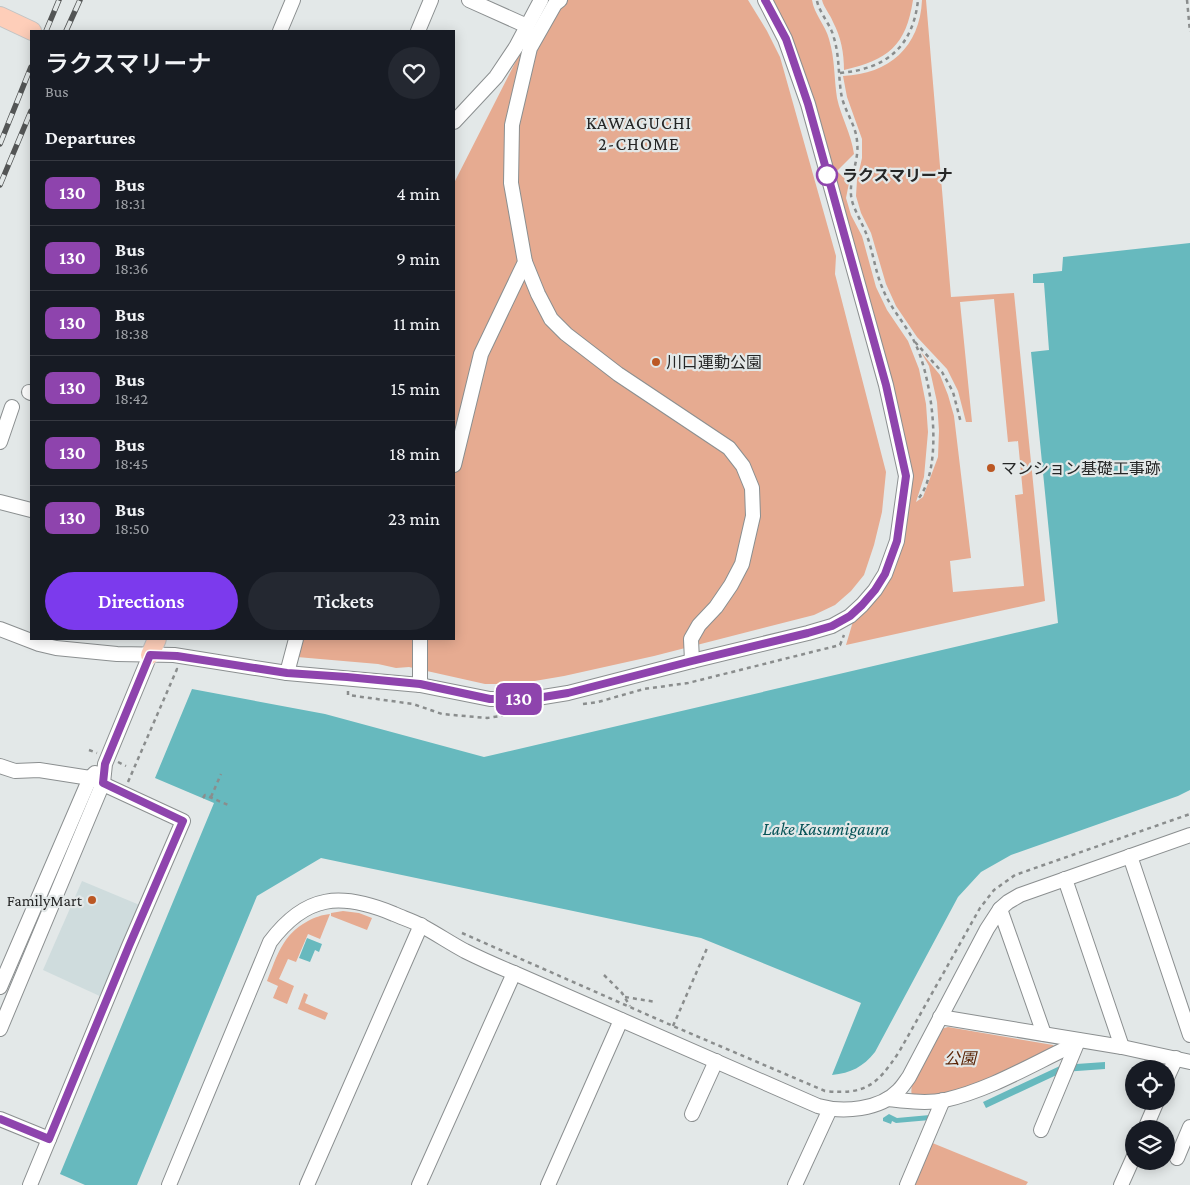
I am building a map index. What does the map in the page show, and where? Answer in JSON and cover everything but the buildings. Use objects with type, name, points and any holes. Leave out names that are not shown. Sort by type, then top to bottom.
[{"type":"main road","points":[[0,16],[30,30]]},
{"type":"street","points":[[280,30],[293,0]]},
{"type":"street","points":[[418,30],[430,0]]},
{"type":"street","points":[[469,0],[527,26]]},
{"type":"street","points":[[455,121],[496,77],[516,47],[541,0]]},
{"type":"street","points":[[560,0],[555,4],[530,48],[512,125],[511,184],[525,262],[551,319],[566,334],[618,374],[729,448],[743,466],[752,488],[754,516],[742,564],[716,607],[699,625],[691,638],[692,661]]},
{"type":"street","points":[[40,641],[84,652],[154,647],[177,656],[287,673],[420,684],[490,699],[531,699],[568,693],[808,633],[832,626],[850,616],[875,590],[885,574],[897,541],[906,476],[886,385],[808,104],[786,39],[765,0]]},
{"type":"street","points":[[455,461],[481,354],[525,262]]},
{"type":"street","points":[[0,442],[12,407]]},
{"type":"street","points":[[0,502],[30,510]]},
{"type":"street","points":[[0,629],[30,638]]},
{"type":"street","points":[[287,673],[296,640]]},
{"type":"street","points":[[420,640],[420,684]]},
{"type":"street","points":[[0,1029],[103,783],[105,764],[154,647]]},
{"type":"street","points":[[0,987],[90,778],[105,764]]},
{"type":"street","points":[[0,766],[15,772]]},
{"type":"street","points":[[0,780],[15,772],[38,770],[90,778],[183,821],[30,1185]]},
{"type":"street","points":[[169,1185],[270,942],[292,918],[322,902],[345,900],[362,902],[384,910],[421,925],[464,951],[818,1106],[830,1109],[861,1108],[888,1099],[900,1090],[909,1077],[987,929],[1000,909],[1008,902],[1020,895],[1190,835]]},
{"type":"street","points":[[1130,856],[1190,1035]]},
{"type":"street","points":[[1065,879],[1122,1047]]},
{"type":"street","points":[[1000,909],[1044,1034]]},
{"type":"street","points":[[307,1185],[421,925]]},
{"type":"street","points":[[419,1185],[514,973]]},
{"type":"street","points":[[940,1016],[1122,1047],[1190,1062]]},
{"type":"street","points":[[548,1185],[621,1020]]},
{"type":"street","points":[[888,1099],[907,1102],[944,1100],[976,1091],[1069,1047],[1078,1040]]},
{"type":"street","points":[[1041,1130],[1078,1040]]},
{"type":"street","points":[[692,1114],[716,1062]]},
{"type":"street","points":[[907,1185],[944,1100]]},
{"type":"street","points":[[795,1185],[830,1109]]},
{"type":"street","points":[[0,1119],[49,1139]]},
{"type":"street","points":[[1177,1158],[1190,1127]]},
{"type":"street","points":[[1121,1185],[1128,1170]]},
{"type":"path","points":[[840,73],[857,72],[890,58],[902,45],[913,26],[918,0]]},
{"type":"path","points":[[1186,0],[1190,32]]},
{"type":"path","points":[[817,1],[834,37],[842,97],[857,141],[857,158],[852,179],[852,198],[856,214],[869,242],[881,286],[892,308],[913,339],[942,372],[953,392],[961,423]]},
{"type":"path","points":[[913,339],[924,368],[931,403],[933,432],[929,478],[923,493],[918,499]]},
{"type":"path","points":[[211,797],[221,774]]},
{"type":"path","points":[[203,798],[205,795],[228,805]]},
{"type":"path","points":[[454,929],[630,1008],[825,1091],[841,1092],[867,1087],[878,1080],[899,1052],[980,908],[994,890],[1015,875],[1190,814]]},
{"type":"path","points":[[673,1026],[708,946]]},
{"type":"path","points":[[604,974],[622,993],[630,1008]]},
{"type":"path","points":[[625,997],[656,1002]]},
{"type":"shaded area","points":[[82,881],[142,906],[104,998],[43,970]]},
{"type":"green space","name":"川口運動公園","points":[[547,0],[748,0],[780,57],[836,256],[835,274],[886,472],[882,512],[874,545],[864,575],[851,591],[835,605],[814,615],[654,656],[564,676],[517,684],[485,684],[409,667],[396,668],[378,664],[297,657],[302,640],[455,640],[455,181]]},
{"type":"green space","points":[[769,0],[812,0],[829,39],[837,98],[854,154],[837,171],[849,183],[846,198],[851,215],[862,236],[876,287],[887,310],[908,341],[919,369],[926,404],[928,432],[924,477],[916,502],[923,497],[938,457],[939,431],[937,402],[929,366],[921,352],[940,375],[948,395],[954,416],[971,558],[950,561],[953,592],[1024,586],[1015,495],[1023,494],[1018,441],[1008,442],[994,299],[960,302],[972,422],[966,422],[958,391],[947,369],[917,337],[896,306],[886,284],[871,233],[861,213],[856,196],[857,180],[862,158],[862,139],[847,97],[843,76],[874,70],[899,55],[915,31],[920,17],[922,0],[926,0],[951,297],[1014,293],[1045,601],[846,645],[854,618],[866,608],[908,506],[890,384]]},
{"type":"green space","points":[[822,0],[913,0],[910,16],[900,40],[883,56],[844,70],[840,39]]},
{"type":"green space","points":[[343,911],[359,913],[372,918],[367,930],[331,916],[331,913]]},
{"type":"green space","points":[[330,914],[320,939],[308,934],[296,962],[288,959],[279,979],[294,986],[287,1004],[273,998],[278,986],[267,981],[286,940],[308,921]]},
{"type":"green space","points":[[304,993],[308,995],[305,1003],[328,1013],[325,1020],[298,1009]]},
{"type":"green space","name":"公園","points":[[948,1027],[1053,1045],[1056,1049],[977,1085],[940,1095],[912,1096],[911,1089],[917,1071],[941,1029]]},
{"type":"green space","points":[[930,1142],[1028,1182],[1026,1185],[912,1185]]},
{"type":"water","name":"Lake Kasumigaura","points":[[1190,243],[1190,790],[1178,796],[1011,855],[981,872],[958,897],[875,1052],[866,1062],[851,1071],[832,1075],[861,1003],[701,938],[321,858],[257,896],[137,1185],[85,1185],[60,1174],[214,803],[155,778],[192,689],[325,714],[484,757],[1058,623],[1031,352],[1049,350],[1044,283],[1033,283],[1033,274],[1062,271],[1063,257]]},
{"type":"water","points":[[307,938],[322,944],[319,952],[315,950],[310,962],[299,958]]},
{"type":"water","points":[[1105,1062],[1105,1069],[1063,1072],[986,1108],[983,1102],[1062,1065]]},
{"type":"water","points":[[889,1114],[897,1118],[930,1115],[930,1120],[896,1123],[892,1121],[891,1124],[883,1121],[883,1118]]},
{"type":"railway","points":[[46,30],[59,0]]},
{"type":"railway","points":[[66,30],[80,0]]},
{"type":"railway","points":[[0,144],[30,69]]},
{"type":"railway","points":[[0,185],[30,113]]},
{"type":"bus line","name":"130","points":[[0,1119],[49,1139],[183,821],[103,783],[105,764],[150,655],[177,656],[287,673],[420,684],[490,699],[531,699],[568,693],[832,626],[850,616],[875,590],[885,574],[897,541],[906,476],[886,385],[808,104],[786,39],[765,0]]},
{"type":"place","name":"ラクスマリーナ","points":[[827,175]]},
{"type":"place","name":"川口運動公園","points":[[656,362]]},
{"type":"place","name":"マンション基礎工事跡","points":[[991,468]]},
{"type":"place","name":"FamilyMart","points":[[92,900]]},
{"type":"district","name":"KAWAGUCHI 2-CHOME","points":[[639,133]]}]
